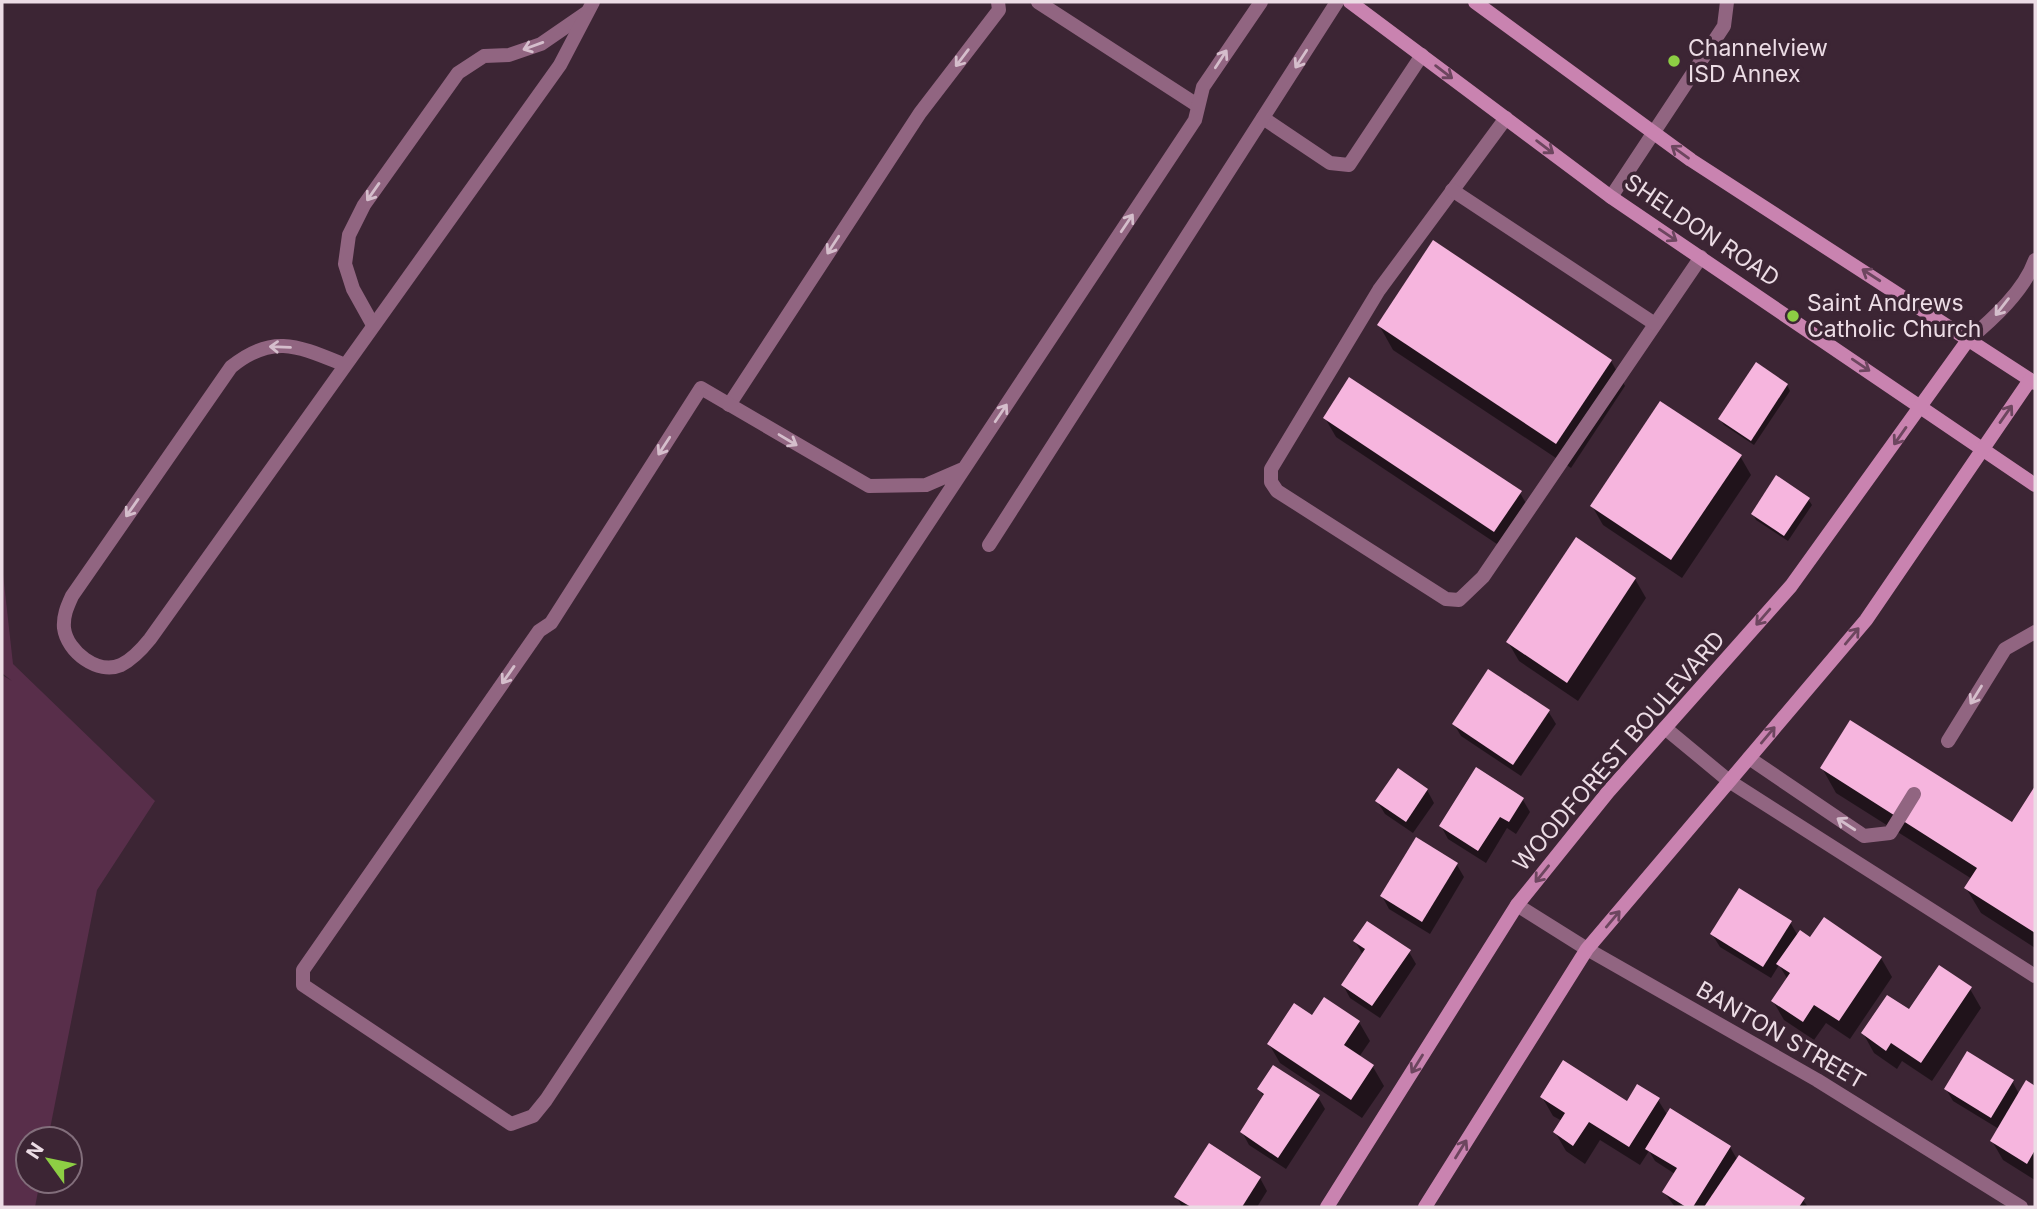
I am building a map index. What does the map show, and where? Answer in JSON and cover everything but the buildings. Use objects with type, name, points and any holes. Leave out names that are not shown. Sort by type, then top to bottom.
[{"type":"main road","name":"SHELDON ROAD","points":[[1350,2],[1611,197],[1922,405],[2035,485]]},
{"type":"main road","points":[[1425,1207],[1587,949],[1866,620],[1981,449],[2034,378],[1968,340],[1654,133],[1475,2]]},
{"type":"main road","name":"WOODFOREST BOULEVARD","points":[[1327,1207],[1517,905],[1608,792],[1791,586],[1968,340]]},
{"type":"street","points":[[729,404],[920,113],[999,10],[998,2]]},
{"type":"street","points":[[1038,2],[1197,105]]},
{"type":"street","points":[[963,470],[926,485],[869,485],[701,388],[551,622],[539,631],[303,970],[303,985],[511,1124],[533,1116],[546,1100],[1197,117],[1197,105],[1203,87],[1261,2]]},
{"type":"street","points":[[989,545],[1337,2]]},
{"type":"street","points":[[1611,197],[1724,26],[1727,2]]},
{"type":"street","points":[[345,365],[308,350],[276,345],[251,351],[231,367],[72,596],[64,613],[64,630],[70,643],[86,660],[102,668],[120,666],[136,655],[150,639],[560,65],[592,6]]},
{"type":"street","points":[[373,325],[353,289],[345,264],[349,235],[364,205],[458,73],[484,56],[509,54],[541,44],[592,6]]},
{"type":"street","points":[[1263,118],[1330,163],[1349,166],[1422,55]]},
{"type":"street","points":[[1506,118],[1378,289],[1271,469],[1271,482],[1277,491],[1446,599],[1459,600],[1483,577],[1701,257]]},
{"type":"street","points":[[1452,190],[1656,324]]},
{"type":"street","points":[[1968,340],[1996,316],[2034,267]]},
{"type":"street","points":[[1948,741],[2005,649],[2035,632]]},
{"type":"street","points":[[1665,728],[1729,781],[2035,976]]},
{"type":"street","points":[[1749,758],[1864,835],[1890,833],[1914,794]]},
{"type":"street","name":"BANTON STREET","points":[[1517,905],[1587,949],[1817,1080],[2021,1207]]},
{"type":"shaded area","points":[[2,565],[13,664],[155,801],[97,890],[51,1125],[14,1125],[14,1195],[37,1195],[35,1207],[2,1207],[2,675],[12,681],[2,673]]},
{"type":"place","name":"Channelview ISD Annex","points":[[1674,61]]},
{"type":"place","name":"Saint Andrews Catholic Church","points":[[1793,316]]}]
